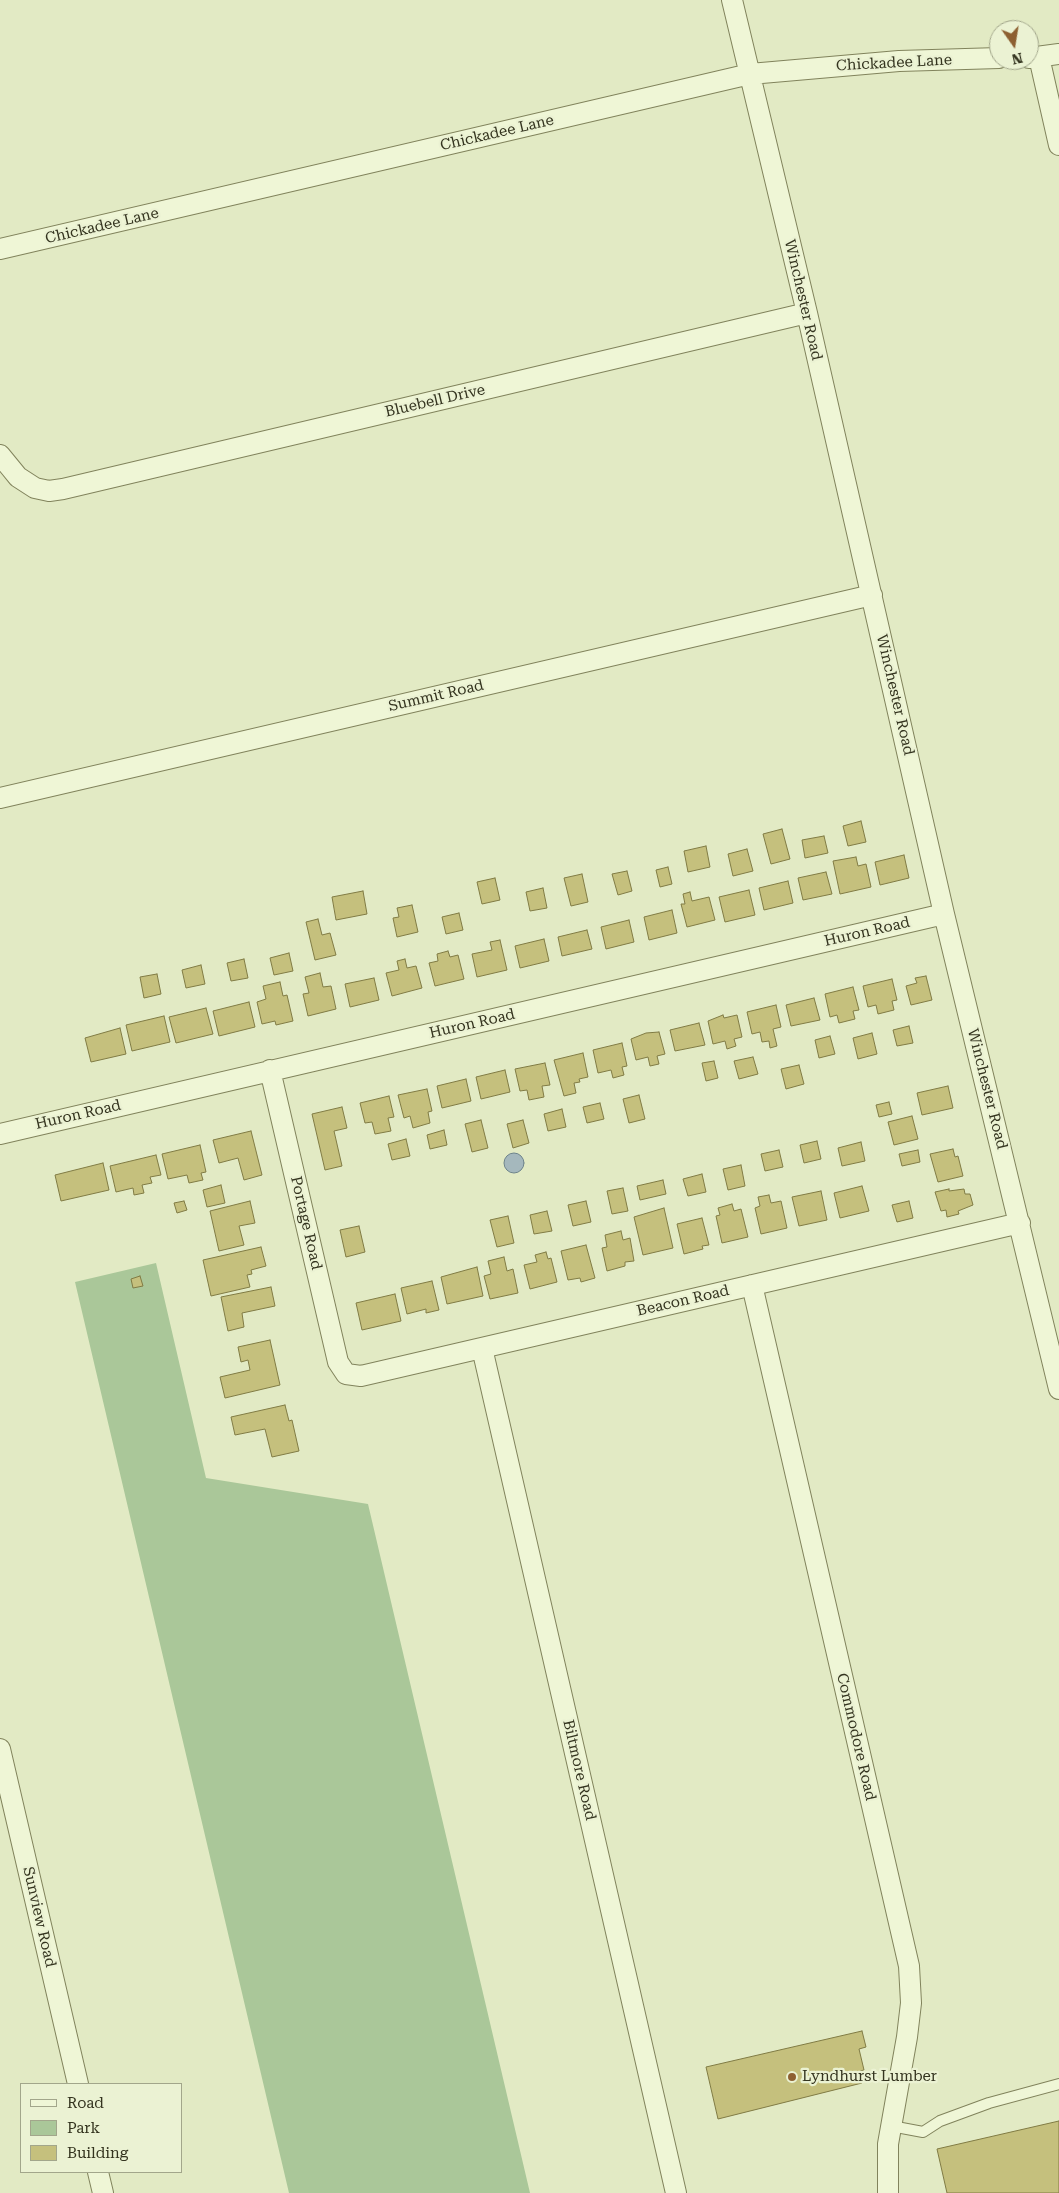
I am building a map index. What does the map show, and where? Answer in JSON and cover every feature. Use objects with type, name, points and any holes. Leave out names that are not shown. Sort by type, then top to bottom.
[{"type":"street","name":"Winchester Road","points":[[732,0],[807,313],[944,914],[1059,1389]]},
{"type":"street","points":[[1039,56],[1059,54]]},
{"type":"street","name":"Chickadee Lane","points":[[0,250],[750,74],[899,61],[989,58]]},
{"type":"street","points":[[1038,70],[1059,145]]},
{"type":"street","name":"Bluebell Drive","points":[[0,455],[18,477],[35,488],[50,491],[63,489],[807,313]]},
{"type":"street","name":"Summit Road","points":[[0,798],[872,595]]},
{"type":"street","name":"Huron Road","points":[[0,1134],[944,914]]},
{"type":"street","name":"Portage Road","points":[[270,1070],[338,1362],[346,1374]]},
{"type":"street","name":"Beacon Road","points":[[346,1374],[361,1376],[1020,1223]]},
{"type":"street","name":"Commodore Road","points":[[752,1285],[909,1966],[911,2002],[907,2037],[891,2126],[888,2156],[888,2193]]},
{"type":"street","name":"Biltmore Road","points":[[482,1348],[676,2193]]},
{"type":"street","name":"Sunview Road","points":[[0,1750],[78,2083]]},
{"type":"street","points":[[98,2173],[103,2193]]},
{"type":"lane","points":[[891,2126],[923,2132],[940,2121],[989,2103],[1059,2084]]},
{"type":"green space","points":[[156,1263],[206,1478],[368,1504],[530,2193],[289,2193],[75,1282]]},
{"type":"shaded area","points":[[514,1153],[521,1156],[524,1163],[521,1170],[514,1173],[507,1170],[504,1163],[507,1156]]},
{"type":"building","points":[[861,821],[866,842],[848,846],[843,826]]},
{"type":"building","points":[[782,829],[790,859],[771,864],[763,834]]},
{"type":"building","points":[[824,836],[828,853],[805,858],[802,840]]},
{"type":"building","points":[[706,846],[710,867],[688,872],[684,851]]},
{"type":"building","points":[[747,849],[753,871],[733,876],[728,854]]},
{"type":"building","points":[[904,855],[909,878],[880,885],[875,862]]},
{"type":"building","points":[[856,857],[858,866],[866,864],[871,887],[840,894],[833,861]]},
{"type":"building","points":[[668,867],[672,884],[660,887],[656,870]]},
{"type":"building","points":[[627,871],[632,891],[618,895],[612,874]]},
{"type":"building","points":[[826,872],[832,894],[803,900],[798,878]]},
{"type":"building","points":[[582,874],[588,902],[571,906],[564,878]]},
{"type":"building","points":[[495,878],[500,900],[482,904],[477,882]]},
{"type":"building","points":[[788,881],[793,903],[764,910],[759,888]]},
{"type":"building","points":[[543,888],[547,908],[530,911],[526,892]]},
{"type":"building","points":[[749,890],[755,915],[725,922],[719,897]]},
{"type":"building","points":[[363,891],[367,914],[336,920],[332,897]]},
{"type":"building","points":[[690,892],[692,901],[709,897],[715,920],[687,927],[681,904],[685,904],[683,894]]},
{"type":"building","points":[[412,905],[418,932],[397,937],[393,918],[399,917],[397,908]]},
{"type":"building","points":[[672,910],[677,933],[649,940],[644,917]]},
{"type":"building","points":[[459,913],[463,930],[446,934],[442,917]]},
{"type":"building","points":[[318,919],[322,935],[330,933],[336,955],[315,960],[306,922]]},
{"type":"building","points":[[629,920],[634,942],[606,949],[601,927]]},
{"type":"building","points":[[587,930],[592,949],[562,956],[558,937]]},
{"type":"building","points":[[544,939],[549,961],[520,968],[515,946]]},
{"type":"building","points":[[500,940],[507,970],[477,977],[472,954],[492,950],[490,942]]},
{"type":"building","points":[[448,951],[450,957],[458,955],[464,979],[435,986],[429,963],[438,961],[437,954]]},
{"type":"building","points":[[289,953],[293,971],[274,975],[270,958]]},
{"type":"building","points":[[244,959],[248,978],[231,981],[227,963]]},
{"type":"building","points":[[405,959],[407,968],[416,966],[422,988],[392,996],[386,973],[399,970],[397,961]]},
{"type":"building","points":[[201,965],[205,984],[186,988],[182,970]]},
{"type":"building","points":[[320,973],[323,987],[331,986],[336,1009],[308,1016],[303,994],[309,993],[305,977]]},
{"type":"building","points":[[157,974],[161,994],[144,998],[140,977]]},
{"type":"building","points":[[926,976],[932,1000],[911,1005],[906,986],[917,983],[915,978]]},
{"type":"building","points":[[374,978],[379,1000],[350,1007],[345,984]]},
{"type":"building","points":[[892,979],[897,1000],[892,1001],[894,1010],[878,1014],[876,1005],[868,1007],[863,986]]},
{"type":"building","points":[[280,982],[283,996],[287,995],[293,1021],[276,1025],[275,1021],[262,1024],[257,1002],[266,999],[263,986]]},
{"type":"building","points":[[853,987],[859,1010],[853,1011],[855,1019],[839,1023],[837,1015],[830,1017],[825,994]]},
{"type":"building","points":[[814,998],[820,1020],[791,1026],[786,1005]]},
{"type":"building","points":[[249,1002],[255,1027],[219,1036],[213,1011]]},
{"type":"building","points":[[776,1005],[781,1027],[773,1029],[777,1046],[770,1048],[769,1041],[762,1042],[760,1032],[752,1034],[747,1012]]},
{"type":"building","points":[[206,1008],[213,1034],[176,1043],[169,1017]]},
{"type":"building","points":[[723,1015],[724,1018],[737,1015],[742,1037],[734,1039],[736,1046],[727,1049],[725,1041],[713,1044],[708,1021]]},
{"type":"building","points":[[164,1016],[170,1042],[132,1051],[126,1025]]},
{"type":"building","points":[[699,1023],[705,1045],[675,1051],[670,1030]]},
{"type":"building","points":[[909,1026],[913,1043],[897,1046],[893,1030]]},
{"type":"building","points":[[120,1028],[126,1054],[91,1062],[85,1038]]},
{"type":"building","points":[[659,1032],[665,1054],[657,1056],[659,1064],[650,1066],[648,1057],[636,1060],[631,1039],[646,1033]]},
{"type":"building","points":[[872,1033],[877,1054],[858,1059],[853,1038]]},
{"type":"building","points":[[830,1036],[835,1054],[819,1058],[815,1040]]},
{"type":"building","points":[[622,1043],[627,1066],[622,1067],[624,1075],[613,1078],[611,1070],[598,1073],[593,1050]]},
{"type":"building","points":[[583,1053],[588,1077],[579,1079],[580,1082],[574,1083],[576,1093],[564,1096],[554,1060]]},
{"type":"building","points":[[753,1057],[758,1074],[739,1079],[734,1061]]},
{"type":"building","points":[[714,1061],[718,1078],[706,1081],[702,1063]]},
{"type":"building","points":[[545,1063],[550,1085],[542,1086],[544,1097],[529,1100],[527,1090],[520,1091],[515,1069]]},
{"type":"building","points":[[799,1065],[804,1084],[786,1089],[781,1069]]},
{"type":"building","points":[[505,1070],[510,1092],[481,1099],[476,1077]]},
{"type":"building","points":[[466,1079],[471,1101],[442,1108],[437,1086]]},
{"type":"building","points":[[948,1086],[953,1108],[922,1115],[917,1093]]},
{"type":"building","points":[[427,1089],[432,1111],[428,1112],[430,1123],[413,1128],[410,1116],[404,1118],[398,1095]]},
{"type":"building","points":[[639,1095],[645,1119],[629,1123],[623,1099]]},
{"type":"building","points":[[389,1096],[394,1117],[388,1118],[391,1131],[375,1134],[372,1122],[365,1123],[360,1103]]},
{"type":"building","points":[[889,1102],[892,1114],[879,1117],[876,1105]]},
{"type":"building","points":[[600,1103],[604,1119],[587,1123],[583,1107]]},
{"type":"building","points":[[342,1107],[347,1128],[334,1131],[342,1166],[325,1170],[312,1114]]},
{"type":"building","points":[[562,1109],[566,1127],[548,1131],[544,1114]]},
{"type":"building","points":[[912,1116],[918,1139],[894,1145],[888,1122]]},
{"type":"building","points":[[481,1120],[488,1148],[472,1152],[465,1124]]},
{"type":"building","points":[[523,1120],[529,1143],[513,1148],[507,1124]]},
{"type":"building","points":[[444,1130],[447,1145],[430,1149],[427,1135]]},
{"type":"building","points":[[251,1131],[262,1175],[244,1180],[238,1158],[219,1163],[213,1140]]},
{"type":"building","points":[[406,1139],[410,1156],[392,1160],[388,1144]]},
{"type":"building","points":[[817,1141],[821,1159],[804,1163],[800,1145]]},
{"type":"building","points":[[861,1142],[865,1161],[842,1166],[838,1148]]},
{"type":"building","points":[[200,1145],[206,1172],[201,1173],[203,1180],[189,1183],[187,1175],[168,1179],[162,1154]]},
{"type":"building","points":[[953,1149],[955,1157],[958,1156],[963,1176],[938,1182],[930,1154]]},
{"type":"building","points":[[779,1150],[783,1167],[765,1171],[761,1154]]},
{"type":"building","points":[[918,1150],[920,1162],[902,1166],[899,1154]]},
{"type":"building","points":[[156,1155],[161,1175],[150,1177],[152,1183],[142,1185],[144,1193],[134,1195],[133,1188],[116,1192],[110,1166]]},
{"type":"building","points":[[103,1163],[109,1190],[61,1201],[55,1175]]},
{"type":"building","points":[[741,1165],[745,1186],[728,1190],[723,1169]]},
{"type":"building","points":[[702,1174],[706,1192],[688,1196],[683,1179]]},
{"type":"building","points":[[663,1180],[666,1194],[640,1200],[637,1186]]},
{"type":"building","points":[[221,1185],[225,1203],[207,1207],[203,1190]]},
{"type":"building","points":[[862,1186],[869,1211],[840,1218],[834,1193]]},
{"type":"building","points":[[623,1188],[628,1211],[612,1214],[607,1191]]},
{"type":"building","points":[[949,1189],[949,1191],[964,1189],[965,1194],[970,1194],[973,1205],[958,1211],[959,1214],[947,1217],[946,1210],[941,1211],[935,1192]]},
{"type":"building","points":[[821,1191],[827,1220],[799,1226],[792,1197]]},
{"type":"building","points":[[769,1195],[771,1203],[781,1201],[787,1228],[761,1234],[755,1208],[760,1206],[758,1197]]},
{"type":"building","points":[[184,1201],[187,1210],[177,1213],[174,1203]]},
{"type":"building","points":[[250,1201],[255,1223],[239,1226],[244,1245],[219,1251],[210,1211]]},
{"type":"building","points":[[586,1201],[591,1222],[573,1226],[568,1205]]},
{"type":"building","points":[[909,1201],[913,1218],[897,1222],[892,1205]]},
{"type":"building","points":[[732,1204],[734,1211],[741,1209],[748,1237],[722,1243],[716,1216],[720,1215],[718,1208]]},
{"type":"building","points":[[664,1208],[673,1248],[643,1255],[634,1217]]},
{"type":"building","points":[[547,1211],[552,1231],[534,1234],[530,1215]]},
{"type":"building","points":[[508,1216],[514,1243],[497,1247],[490,1220]]},
{"type":"building","points":[[702,1218],[709,1245],[702,1246],[703,1249],[684,1254],[677,1224]]},
{"type":"building","points":[[359,1226],[365,1252],[346,1257],[340,1230]]},
{"type":"building","points":[[621,1231],[623,1240],[630,1238],[634,1261],[625,1262],[625,1266],[607,1271],[602,1248],[607,1247],[605,1235]]},
{"type":"building","points":[[586,1245],[595,1278],[581,1282],[580,1278],[568,1280],[561,1251]]},
{"type":"building","points":[[261,1247],[266,1266],[251,1270],[252,1274],[247,1275],[250,1287],[211,1296],[203,1260]]},
{"type":"building","points":[[546,1252],[548,1259],[551,1258],[557,1282],[530,1289],[524,1265],[537,1262],[535,1255]]},
{"type":"building","points":[[504,1257],[507,1271],[513,1269],[518,1293],[490,1299],[484,1276],[491,1274],[488,1261]]},
{"type":"building","points":[[477,1267],[483,1296],[447,1304],[441,1277]]},
{"type":"building","points":[[140,1276],[143,1286],[133,1288],[131,1279]]},
{"type":"building","points":[[432,1281],[439,1310],[426,1313],[426,1309],[407,1314],[401,1288]]},
{"type":"building","points":[[271,1287],[275,1306],[242,1313],[244,1327],[228,1331],[221,1297]]},
{"type":"building","points":[[395,1294],[401,1321],[362,1330],[356,1303]]},
{"type":"building","points":[[270,1340],[280,1385],[225,1398],[220,1377],[250,1370],[248,1360],[241,1362],[238,1347]]},
{"type":"building","points":[[285,1405],[289,1421],[292,1420],[299,1451],[272,1457],[265,1429],[235,1435],[231,1417]]},
{"type":"building","points":[[862,2031],[866,2047],[859,2049],[864,2070],[860,2071],[862,2083],[718,2119],[706,2067]]},
{"type":"building","points":[[1059,2121],[1059,2193],[947,2193],[937,2149]]},
{"type":"place","name":"Lyndhurst Lumber","points":[[792,2077]]}]
